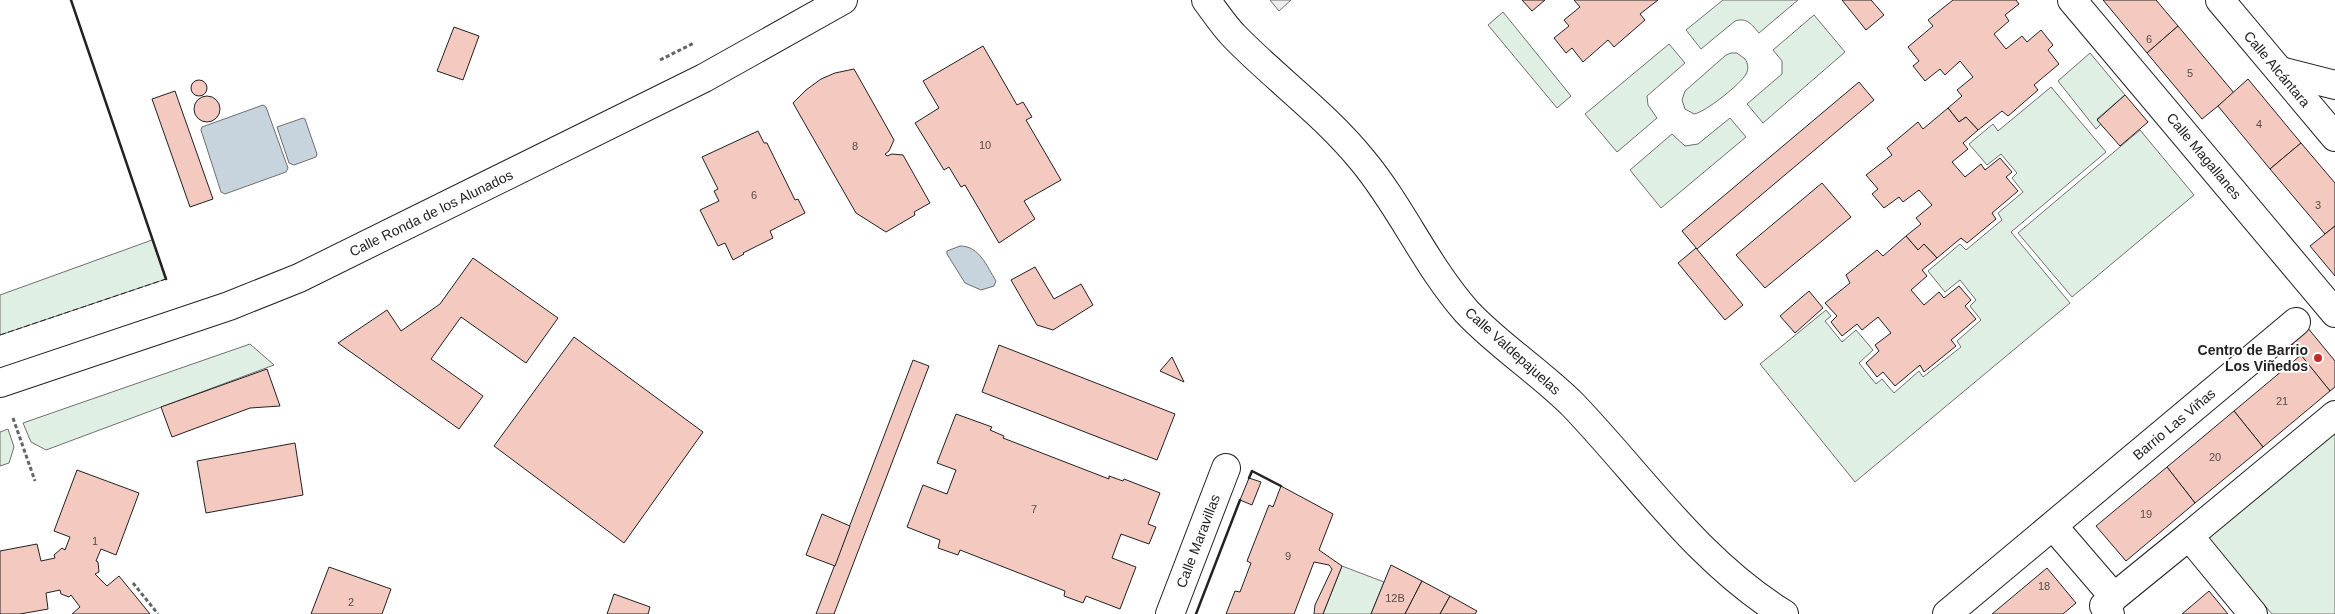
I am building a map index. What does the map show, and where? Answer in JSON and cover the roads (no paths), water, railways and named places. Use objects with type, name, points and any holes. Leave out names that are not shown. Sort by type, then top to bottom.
[{"type":"street","name":"Calle Ronda de los Alunados","points":[[0,383],[229,306],[299,278],[704,78],[843,0]]},
{"type":"street","name":"Calle Valdepajuelas","points":[[1206,0],[1234,36],[1328,120],[1364,162],[1397,207],[1429,262],[1468,312],[1572,405],[1673,520],[1720,567],[1784,614]]},
{"type":"street","name":"Calle Magallanes","points":[[2072,0],[2335,313]]},
{"type":"street","name":"Calle Alcántara","points":[[2220,0],[2335,137]]},
{"type":"street","points":[[2280,71],[2335,85]]},
{"type":"street","name":"Barrio Las Viñas","points":[[1947,614],[2296,322]]},
{"type":"street","points":[[2053,526],[2112,606],[2189,536],[2335,415]]},
{"type":"street","name":"Calle Maravillas","points":[[1170,614],[1226,468]]},
{"type":"street","points":[[2189,536],[2253,614]]},
{"type":"place","name":"Centro de Barrio Los Viñedos","points":[[2318,358]]}]
